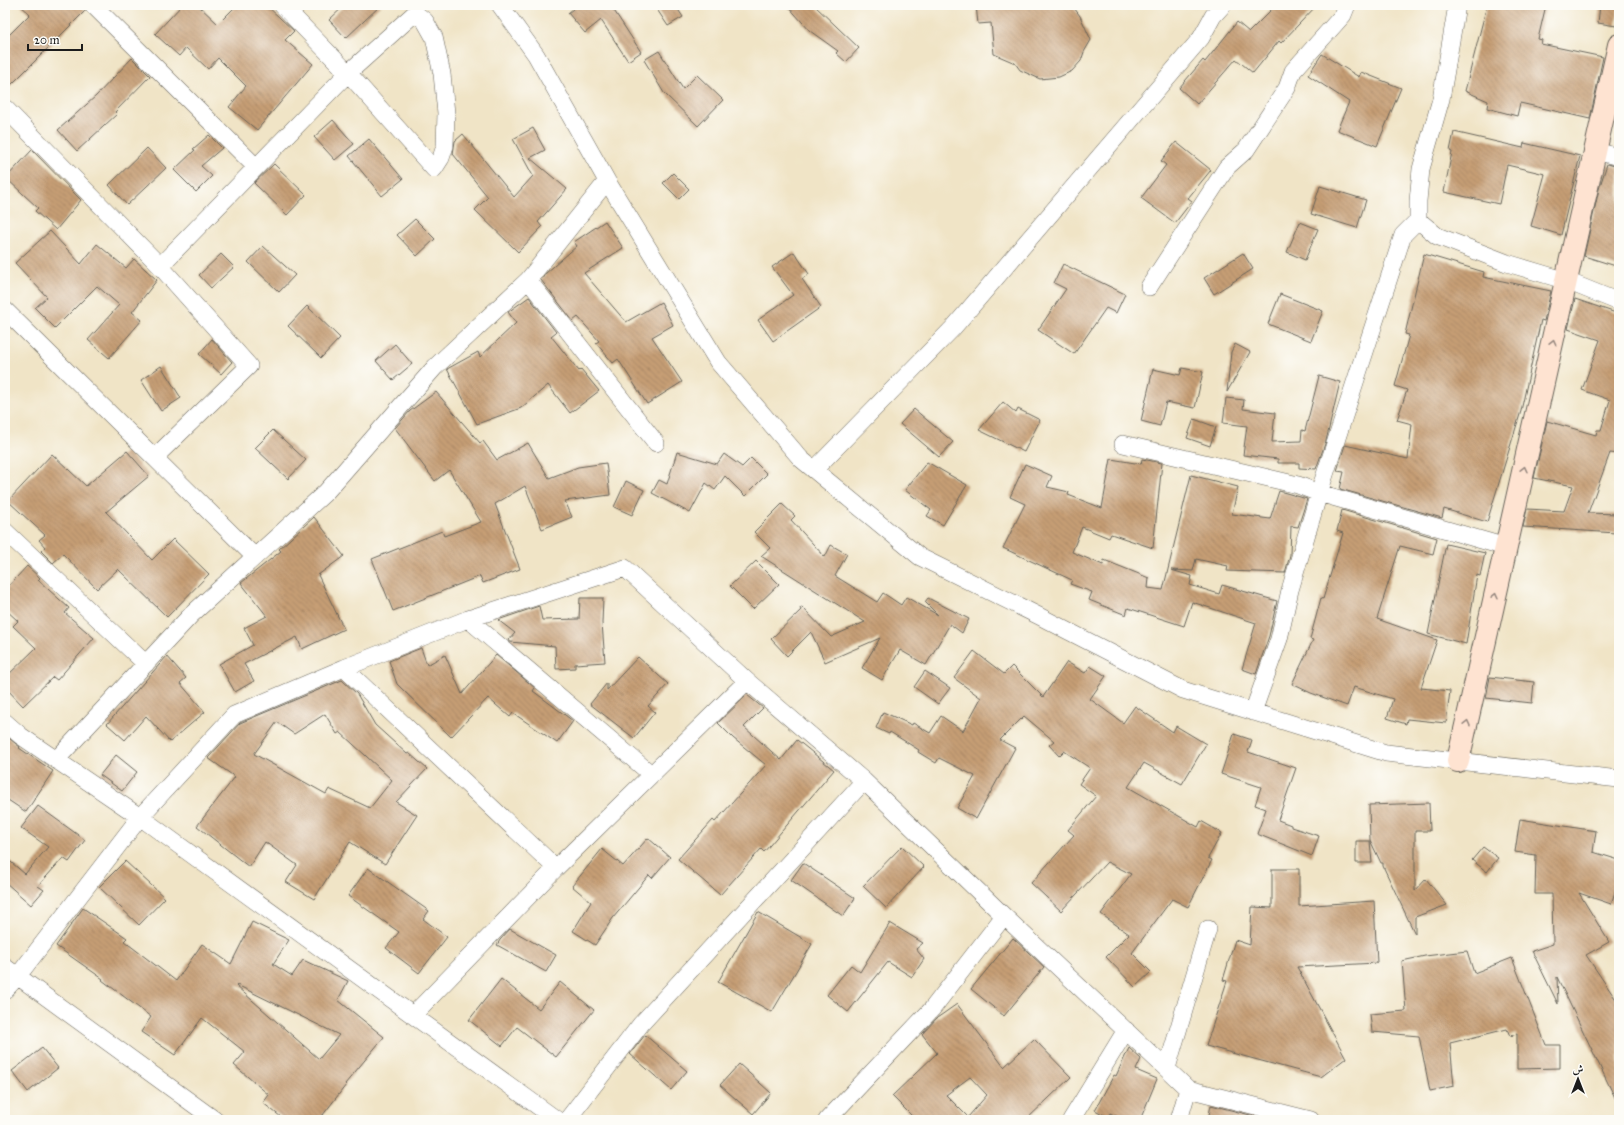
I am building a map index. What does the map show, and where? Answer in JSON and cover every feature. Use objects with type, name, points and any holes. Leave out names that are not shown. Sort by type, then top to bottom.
[{"type":"street","points":[[93,5],[256,167]]},
{"type":"street","points":[[160,266],[348,74],[414,13],[425,21],[434,37],[442,74],[446,113],[444,146],[441,158],[434,169],[363,90],[348,74],[282,5]]},
{"type":"street","points":[[500,5],[536,55],[607,181],[718,362],[801,459],[920,557],[1183,690],[1386,753],[1619,779]]},
{"type":"street","points":[[814,470],[953,328],[1201,38],[1213,16],[1223,5]]},
{"type":"street","points":[[1149,287],[1227,167],[1246,150],[1287,88],[1294,71],[1343,15],[1347,5]]},
{"type":"street","points":[[1253,712],[1279,639],[1290,590],[1319,493],[1403,235],[1418,220],[1421,169],[1441,99],[1457,5]]},
{"type":"street","points":[[1458,761],[1619,46]]},
{"type":"street","points":[[5,108],[160,266],[249,366],[154,457]]},
{"type":"street","points":[[1595,151],[1619,157]]},
{"type":"street","points":[[56,760],[191,615],[326,492],[435,367],[528,280],[607,181]]},
{"type":"street","points":[[1418,220],[1438,236],[1507,263],[1567,281],[1619,302]]},
{"type":"street","points":[[528,280],[656,443]]},
{"type":"street","points":[[5,310],[255,556]]},
{"type":"street","points":[[1123,444],[1298,484],[1319,493],[1506,547]]},
{"type":"street","points":[[5,531],[146,664]]},
{"type":"street","points":[[5,990],[11,972],[140,817],[234,715],[344,668],[468,619],[625,568],[747,682],[864,781],[1004,916],[1188,1089],[1311,1120]]},
{"type":"street","points":[[468,619],[651,774]]},
{"type":"street","points":[[344,668],[556,868]]},
{"type":"street","points":[[413,1015],[556,868],[747,682]]},
{"type":"street","points":[[5,722],[21,736],[140,817],[557,1120]]},
{"type":"street","points":[[567,1120],[641,1024],[864,781]]},
{"type":"street","points":[[827,1120],[932,1009],[1004,916]]},
{"type":"street","points":[[1166,1068],[1208,929]]},
{"type":"street","points":[[11,972],[215,1120]]},
{"type":"street","points":[[1071,1120],[1126,1030]]},
{"type":"street","points":[[1179,1120],[1188,1089]]},
{"type":"building","points":[[20,5],[83,5],[85,11],[5,91],[5,39],[30,14]]},
{"type":"building","points":[[182,5],[198,5],[218,24],[237,5],[266,5],[294,31],[285,40],[313,64],[257,130],[229,107],[246,86],[218,58],[208,69],[186,48],[179,56],[155,34]]},
{"type":"building","points":[[345,5],[381,5],[346,38],[329,20]]},
{"type":"building","points":[[578,5],[618,5],[613,9],[641,52],[628,61],[601,20],[585,33],[568,13]]},
{"type":"building","points":[[654,5],[675,5],[683,17],[668,26]]},
{"type":"building","points":[[787,5],[814,5],[859,48],[846,62],[836,53],[838,51],[810,31]]},
{"type":"building","points":[[976,5],[1072,5],[1080,16],[1091,40],[1081,61],[1072,71],[1059,77],[1040,79],[1020,70],[1015,63],[994,54],[991,23],[978,24]]},
{"type":"building","points":[[1276,5],[1317,5],[1281,43],[1279,41],[1253,73],[1236,59],[1197,104],[1179,88],[1203,60],[1205,62],[1237,22],[1249,32]]},
{"type":"building","points":[[1487,5],[1546,5],[1538,39],[1542,40],[1541,44],[1603,57],[1590,119],[1520,103],[1517,116],[1487,108],[1488,101],[1465,91]]},
{"type":"building","points":[[1600,5],[1619,5],[1616,26],[1598,23]]},
{"type":"building","points":[[659,51],[683,89],[697,75],[723,100],[698,126],[664,93],[644,60]]},
{"type":"building","points":[[1322,54],[1359,77],[1361,72],[1401,88],[1377,146],[1337,130],[1349,102],[1308,75]]},
{"type":"building","points":[[132,58],[150,76],[115,112],[117,114],[77,151],[58,130],[96,96]]},
{"type":"building","points":[[333,120],[354,144],[335,160],[314,137]]},
{"type":"building","points":[[533,128],[545,150],[530,158],[567,189],[538,222],[542,227],[518,252],[475,210],[488,197],[453,154],[455,141],[463,134],[514,197],[533,176],[513,139]]},
{"type":"building","points":[[1454,132],[1523,148],[1524,143],[1580,156],[1561,235],[1531,226],[1545,174],[1507,165],[1499,204],[1444,192],[1452,152],[1450,151]]},
{"type":"building","points":[[209,135],[222,148],[201,166],[212,176],[196,192],[174,170],[195,150],[193,149]]},
{"type":"building","points":[[369,139],[403,179],[382,196],[349,156]]},
{"type":"building","points":[[1176,142],[1211,170],[1188,198],[1192,201],[1175,223],[1141,198],[1166,165],[1161,161]]},
{"type":"building","points":[[147,148],[166,168],[127,205],[109,185]]},
{"type":"building","points":[[32,150],[81,200],[56,230],[35,211],[38,208],[6,178]]},
{"type":"building","points":[[274,164],[306,195],[287,215],[254,183]]},
{"type":"building","points":[[1607,164],[1619,167],[1619,267],[1584,256],[1599,189]]},
{"type":"building","points":[[673,173],[689,189],[679,199],[663,183]]},
{"type":"building","points":[[1320,186],[1366,200],[1357,228],[1311,214]]},
{"type":"building","points":[[415,219],[435,239],[417,256],[397,235]]},
{"type":"building","points":[[605,221],[623,248],[584,273],[626,322],[661,302],[673,325],[652,337],[682,382],[647,404],[618,359],[613,363],[596,343],[599,341],[578,317],[573,321],[541,280],[546,273],[577,246],[574,242]]},
{"type":"building","points":[[1300,222],[1318,229],[1305,260],[1287,252]]},
{"type":"building","points":[[50,231],[81,264],[97,244],[126,268],[134,259],[157,280],[132,312],[142,320],[109,358],[88,340],[119,305],[97,286],[55,328],[35,308],[47,297],[15,263]]},
{"type":"building","points":[[263,246],[295,275],[279,292],[248,262]]},
{"type":"building","points":[[794,252],[809,274],[802,279],[821,307],[773,341],[758,320],[793,295],[772,267]]},
{"type":"building","points":[[1243,253],[1253,269],[1214,294],[1204,278]]},
{"type":"building","points":[[221,254],[234,267],[211,288],[199,275]]},
{"type":"building","points":[[1424,254],[1484,272],[1483,277],[1551,291],[1544,321],[1541,320],[1521,411],[1487,522],[1444,509],[1442,518],[1340,489],[1344,472],[1337,471],[1345,445],[1408,459],[1412,424],[1397,420],[1407,390],[1395,386],[1409,335],[1405,334]]},
{"type":"building","points":[[1063,264],[1125,294],[1116,313],[1106,308],[1074,354],[1038,330],[1066,289],[1054,283]]},
{"type":"building","points":[[1280,294],[1323,311],[1311,341],[1268,324]]},
{"type":"building","points":[[529,297],[556,332],[551,336],[579,371],[581,369],[599,391],[570,413],[548,385],[521,408],[477,424],[447,369],[478,352],[480,357],[516,323],[508,312]]},
{"type":"building","points":[[1575,299],[1619,314],[1619,454],[1610,453],[1588,513],[1617,514],[1616,533],[1523,527],[1527,509],[1564,511],[1573,486],[1534,478],[1547,421],[1596,435],[1597,430],[1601,430],[1610,400],[1582,390],[1600,340],[1568,329]]},
{"type":"building","points":[[307,306],[340,338],[321,358],[288,326]]},
{"type":"building","points":[[212,339],[232,362],[221,374],[199,354]]},
{"type":"building","points":[[395,344],[412,364],[393,380],[376,361]]},
{"type":"building","points":[[1235,344],[1250,352],[1227,392],[1231,352]]},
{"type":"building","points":[[161,366],[181,398],[161,411],[141,380]]},
{"type":"building","points":[[1182,368],[1203,372],[1195,408],[1166,402],[1160,426],[1141,421],[1153,369],[1180,375]]},
{"type":"building","points":[[1319,376],[1340,382],[1326,441],[1316,469],[1299,468],[1299,463],[1278,463],[1278,459],[1243,455],[1247,426],[1223,423],[1226,398],[1244,400],[1243,409],[1275,413],[1272,442],[1301,441],[1302,430],[1305,431]]},
{"type":"building","points":[[436,392],[480,443],[483,441],[497,460],[528,443],[549,478],[578,467],[606,463],[610,495],[565,501],[572,517],[542,529],[525,486],[495,504],[520,569],[483,583],[480,576],[393,611],[372,559],[442,531],[444,536],[481,522],[449,470],[435,481],[395,428],[410,411]]},
{"type":"building","points":[[1003,402],[1016,413],[1018,409],[1040,420],[1024,452],[979,430]]},
{"type":"building","points":[[914,409],[953,442],[939,457],[900,424]]},
{"type":"building","points":[[1194,419],[1216,427],[1210,446],[1187,438]]},
{"type":"building","points":[[273,430],[306,460],[288,479],[255,448]]},
{"type":"building","points":[[127,451],[149,476],[106,512],[152,560],[173,539],[209,574],[167,617],[118,569],[97,589],[63,554],[53,563],[41,551],[45,547],[39,540],[45,535],[8,501],[52,454],[86,486]]},
{"type":"building","points":[[677,452],[717,464],[724,454],[742,467],[751,458],[767,474],[745,496],[725,476],[715,490],[706,483],[690,513],[652,493],[659,480],[667,484]]},
{"type":"building","points":[[1111,459],[1141,464],[1142,459],[1162,463],[1153,548],[1111,534],[1109,538],[1082,527],[1072,552],[1103,565],[1104,560],[1149,578],[1148,588],[1163,590],[1191,475],[1238,487],[1232,514],[1270,519],[1279,491],[1307,499],[1298,527],[1291,526],[1290,555],[1285,573],[1227,571],[1228,566],[1196,559],[1193,571],[1171,570],[1192,576],[1190,585],[1219,594],[1222,585],[1277,601],[1269,636],[1256,674],[1242,669],[1256,623],[1192,602],[1184,626],[1128,608],[1126,615],[1089,600],[1092,592],[1070,584],[1072,580],[1003,548],[1025,504],[1010,497],[1025,464],[1052,476],[1047,487],[1069,492],[1068,495],[1102,508]]},
{"type":"building","points":[[927,462],[967,485],[943,525],[927,516],[931,510],[905,490]]},
{"type":"building","points":[[626,481],[644,490],[632,515],[614,507]]},
{"type":"building","points":[[782,504],[795,516],[791,520],[825,557],[831,545],[847,554],[835,576],[877,602],[883,593],[901,605],[906,597],[938,615],[925,602],[928,598],[969,619],[962,633],[950,624],[926,665],[900,650],[882,680],[862,668],[880,638],[825,662],[811,632],[787,656],[771,639],[801,610],[800,608],[802,607],[831,637],[865,622],[761,556],[770,548],[754,532]]},
{"type":"building","points":[[1342,510],[1437,538],[1433,554],[1400,546],[1377,619],[1437,640],[1421,688],[1450,691],[1446,723],[1407,719],[1406,724],[1387,718],[1393,699],[1354,687],[1347,706],[1311,693],[1292,684],[1313,640],[1310,639],[1321,598],[1323,599],[1343,533],[1337,531]]},
{"type":"building","points":[[314,517],[344,556],[318,575],[344,629],[302,649],[297,637],[244,664],[254,681],[235,692],[219,664],[253,645],[244,628],[267,616],[241,583],[281,551],[279,549]]},
{"type":"building","points":[[1446,544],[1485,553],[1480,576],[1477,575],[1466,644],[1428,634]]},
{"type":"building","points":[[756,561],[779,584],[753,609],[730,586]]},
{"type":"building","points":[[27,566],[40,578],[38,580],[69,608],[65,613],[94,638],[57,680],[53,677],[23,706],[5,687],[5,678],[36,648],[13,626],[18,621],[5,609],[5,590]]},
{"type":"building","points":[[580,598],[603,598],[602,623],[605,662],[575,664],[575,668],[556,669],[555,646],[510,642],[509,640],[515,633],[498,620],[539,606],[542,620],[579,619]]},
{"type":"building","points":[[421,648],[427,665],[445,655],[462,694],[496,655],[535,688],[533,691],[573,721],[557,743],[513,713],[510,717],[488,698],[451,737],[397,684],[389,661]]},
{"type":"building","points":[[974,651],[1004,674],[1012,666],[1043,697],[1067,662],[1085,673],[1090,666],[1106,676],[1090,699],[1123,723],[1135,706],[1173,732],[1176,726],[1206,744],[1182,784],[1144,763],[1128,787],[1198,827],[1201,821],[1222,833],[1208,858],[1212,860],[1188,907],[1172,899],[1132,953],[1151,972],[1135,987],[1106,957],[1129,934],[1101,914],[1131,874],[1107,862],[1061,911],[1031,883],[1074,835],[1068,830],[1096,796],[1079,784],[1090,768],[1064,751],[1059,756],[1049,745],[1054,741],[1024,716],[1000,740],[1015,748],[976,819],[957,808],[975,776],[939,758],[936,763],[918,752],[919,750],[890,732],[889,734],[876,728],[883,712],[912,725],[913,723],[930,733],[941,716],[963,731],[981,698],[954,678]]},
{"type":"building","points":[[167,656],[186,678],[180,683],[205,712],[170,742],[146,716],[125,740],[107,724]]},
{"type":"building","points":[[638,657],[668,684],[648,706],[655,712],[634,738],[590,704],[607,683],[607,690]]},
{"type":"building","points":[[925,671],[950,688],[938,704],[914,687]]},
{"type":"building","points":[[1490,677],[1534,682],[1532,703],[1486,698]]},
{"type":"building","points":[[342,680],[357,694],[375,725],[407,754],[409,753],[427,769],[396,802],[417,815],[385,864],[350,842],[314,899],[286,882],[297,865],[265,842],[249,867],[197,826],[235,777],[208,758],[240,723]],"holes":[[[325,714],[337,734],[340,732],[392,780],[370,808],[329,789],[326,794],[254,754],[277,722],[294,734]]]},
{"type":"building","points":[[747,695],[763,708],[744,727],[781,760],[797,740],[834,770],[764,852],[761,849],[720,895],[678,859],[713,820],[715,822],[766,765],[733,738],[718,723]]},
{"type":"building","points":[[1234,734],[1252,740],[1248,752],[1296,768],[1278,820],[1291,825],[1291,827],[1319,836],[1312,856],[1257,834],[1266,809],[1255,805],[1261,787],[1221,774]]},
{"type":"building","points":[[5,735],[20,747],[19,748],[53,771],[26,812],[5,798]]},
{"type":"building","points":[[116,755],[137,772],[122,791],[100,775]]},
{"type":"building","points":[[1429,803],[1430,831],[1415,831],[1415,891],[1426,879],[1447,905],[1415,917],[1415,934],[1383,866],[1383,863],[1381,863],[1370,840],[1369,805]]},
{"type":"building","points":[[38,806],[85,840],[69,862],[63,858],[38,886],[44,890],[31,905],[5,882],[5,857],[25,874],[48,847],[21,828]]},
{"type":"building","points":[[1520,819],[1596,831],[1593,852],[1619,860],[1619,880],[1611,904],[1579,893],[1609,942],[1586,955],[1619,1004],[1619,1106],[1557,977],[1558,1004],[1532,951],[1553,944],[1552,894],[1535,894],[1536,855],[1515,852]]},
{"type":"building","points":[[648,838],[670,857],[652,878],[649,875],[613,918],[595,945],[573,931],[591,902],[572,886],[602,849],[623,866]]},
{"type":"building","points":[[1356,841],[1370,841],[1372,863],[1356,863]]},
{"type":"building","points":[[902,846],[924,867],[886,908],[863,886]]},
{"type":"building","points":[[1483,847],[1498,858],[1487,872],[1472,860]]},
{"type":"building","points":[[125,861],[165,898],[139,925],[99,887]]},
{"type":"building","points":[[803,863],[855,898],[843,916],[791,880]]},
{"type":"building","points":[[368,868],[429,911],[423,919],[447,937],[419,973],[386,948],[399,932],[348,896]]},
{"type":"building","points":[[1272,869],[1299,869],[1299,906],[1374,901],[1377,963],[1297,967],[1346,1058],[1321,1077],[1206,1046],[1227,981],[1223,980],[1235,940],[1250,945],[1252,907],[1272,908]]},
{"type":"building","points":[[83,908],[127,938],[124,941],[176,981],[202,944],[231,964],[252,922],[289,940],[273,964],[292,976],[303,960],[348,981],[338,1000],[384,1037],[345,1084],[346,1085],[319,1120],[285,1120],[263,1103],[269,1095],[234,1065],[245,1052],[202,1018],[175,1055],[141,1032],[151,1017],[102,980],[103,979],[56,946]],"holes":[[[237,985],[339,1035],[319,1059],[236,986]]]},
{"type":"building","points":[[758,912],[812,944],[772,1012],[718,982]]},
{"type":"building","points":[[890,923],[923,943],[916,949],[924,959],[912,977],[888,962],[848,1012],[827,995],[851,965],[860,972]]},
{"type":"building","points":[[510,929],[556,955],[546,972],[497,945]]},
{"type":"building","points":[[1013,938],[1044,967],[1004,1016],[971,989]]},
{"type":"building","points":[[1467,951],[1474,973],[1512,958],[1546,1045],[1560,1045],[1560,1068],[1517,1069],[1517,1034],[1510,1036],[1507,1029],[1450,1043],[1454,1086],[1430,1091],[1419,1036],[1372,1032],[1370,1014],[1406,1011],[1402,961],[1425,956]]},
{"type":"building","points":[[501,979],[539,1009],[560,982],[594,1010],[556,1057],[517,1027],[502,1046],[469,1020]]},
{"type":"building","points":[[957,1004],[1004,1067],[1034,1039],[1071,1077],[1026,1120],[916,1120],[892,1096],[937,1053],[922,1034],[937,1018]],"holes":[[[970,1077],[987,1095],[968,1117],[946,1095]]]},
{"type":"building","points":[[645,1035],[687,1071],[671,1090],[630,1054]]},
{"type":"building","points":[[42,1048],[58,1068],[28,1092],[12,1071]]},
{"type":"building","points":[[1129,1048],[1141,1059],[1136,1070],[1157,1079],[1140,1120],[1125,1120],[1110,1113],[1108,1117],[1095,1110],[1114,1075],[1116,1076]]},
{"type":"building","points":[[739,1064],[771,1093],[753,1114],[720,1085]]},
{"type":"building","points":[[1211,1105],[1262,1118],[1265,1120],[1208,1120]]}]
